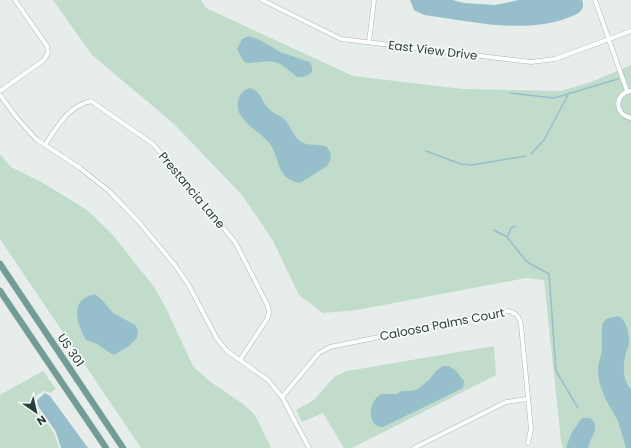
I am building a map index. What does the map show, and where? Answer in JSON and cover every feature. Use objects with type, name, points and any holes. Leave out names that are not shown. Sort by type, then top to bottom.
[{"type":"main road","name":"US 301","points":[[0,264],[123,448]]},
{"type":"main road","points":[[0,291],[106,448]]},
{"type":"street","points":[[0,91],[44,60],[48,53],[47,46],[15,0]]},
{"type":"street","name":"East View Drive","points":[[262,0],[341,39],[531,62],[555,59],[631,31]]},
{"type":"street","points":[[369,42],[374,0]]},
{"type":"street","points":[[595,0],[629,91],[620,96],[618,108],[624,115],[631,118]]},
{"type":"street","points":[[0,94],[29,132],[45,145],[80,168],[108,191],[138,221],[174,264],[188,284],[217,339],[227,351],[268,380],[282,397],[309,448]]},
{"type":"street","name":"Prestancia Lane","points":[[45,145],[65,116],[83,103],[91,101],[153,144],[235,242],[268,306],[269,313],[267,319],[240,360]]},
{"type":"street","name":"Caloosa Palms Court","points":[[282,397],[319,354],[330,347],[508,311],[514,312],[518,316],[521,325],[524,348],[527,400],[531,429],[528,443]]},
{"type":"street","points":[[414,448],[506,402],[527,400]]},
{"type":"green space","points":[[53,0],[201,0],[206,8],[353,76],[463,89],[561,91],[591,82],[631,65],[631,448],[563,448],[561,441],[544,280],[526,278],[357,310],[323,313],[299,295],[272,239],[242,195],[173,123],[92,55]]},
{"type":"green space","points":[[0,154],[11,167],[43,183],[87,210],[112,234],[154,287],[166,308],[193,366],[208,380],[243,404],[253,413],[271,448],[141,448],[0,239]]},
{"type":"green space","points":[[494,346],[496,375],[352,448],[344,448],[323,413],[302,422],[296,410],[314,400],[334,377],[347,371]]},
{"type":"green space","points":[[43,371],[56,389],[50,393],[44,391],[37,395],[35,400],[36,407],[54,433],[59,448],[0,448],[0,395]]},
{"type":"water","points":[[410,0],[452,0],[464,3],[495,5],[519,0],[582,0],[583,6],[580,11],[570,17],[534,25],[516,26],[479,23],[424,15],[414,10]]},
{"type":"water","points":[[249,36],[260,40],[280,52],[309,62],[312,66],[312,72],[309,75],[297,77],[280,64],[266,61],[250,63],[244,62],[237,49],[242,39]]},
{"type":"water","points":[[249,88],[253,89],[259,94],[265,105],[270,110],[286,121],[300,141],[306,144],[327,147],[331,156],[327,166],[300,183],[292,181],[283,173],[270,144],[243,119],[239,112],[239,98],[243,92]]},
{"type":"water","points":[[95,294],[113,313],[135,325],[138,330],[137,338],[129,346],[114,355],[97,344],[86,340],[78,320],[77,313],[81,301],[86,297]]},
{"type":"water","points":[[618,316],[625,323],[629,337],[624,367],[626,381],[631,389],[631,448],[626,448],[618,421],[606,400],[598,375],[598,367],[602,351],[602,325],[606,319]]},
{"type":"water","points":[[443,366],[449,366],[456,371],[464,381],[463,388],[383,427],[375,425],[371,418],[371,409],[378,396],[381,394],[396,394],[402,391],[418,389]]},
{"type":"water","points":[[45,393],[50,396],[88,448],[61,448],[56,432],[38,406],[37,400]]},
{"type":"water","points":[[582,418],[590,418],[595,425],[588,448],[566,448],[571,434]]},
{"type":"waterway","points":[[510,93],[554,98],[618,79]]},
{"type":"waterway","points":[[531,154],[544,140],[569,93]]},
{"type":"waterway","points":[[426,151],[461,164],[472,165],[525,156]]},
{"type":"waterway","points":[[508,236],[511,228],[515,226]]},
{"type":"waterway","points":[[494,230],[507,237],[527,262],[549,274],[556,371],[578,408]]}]
